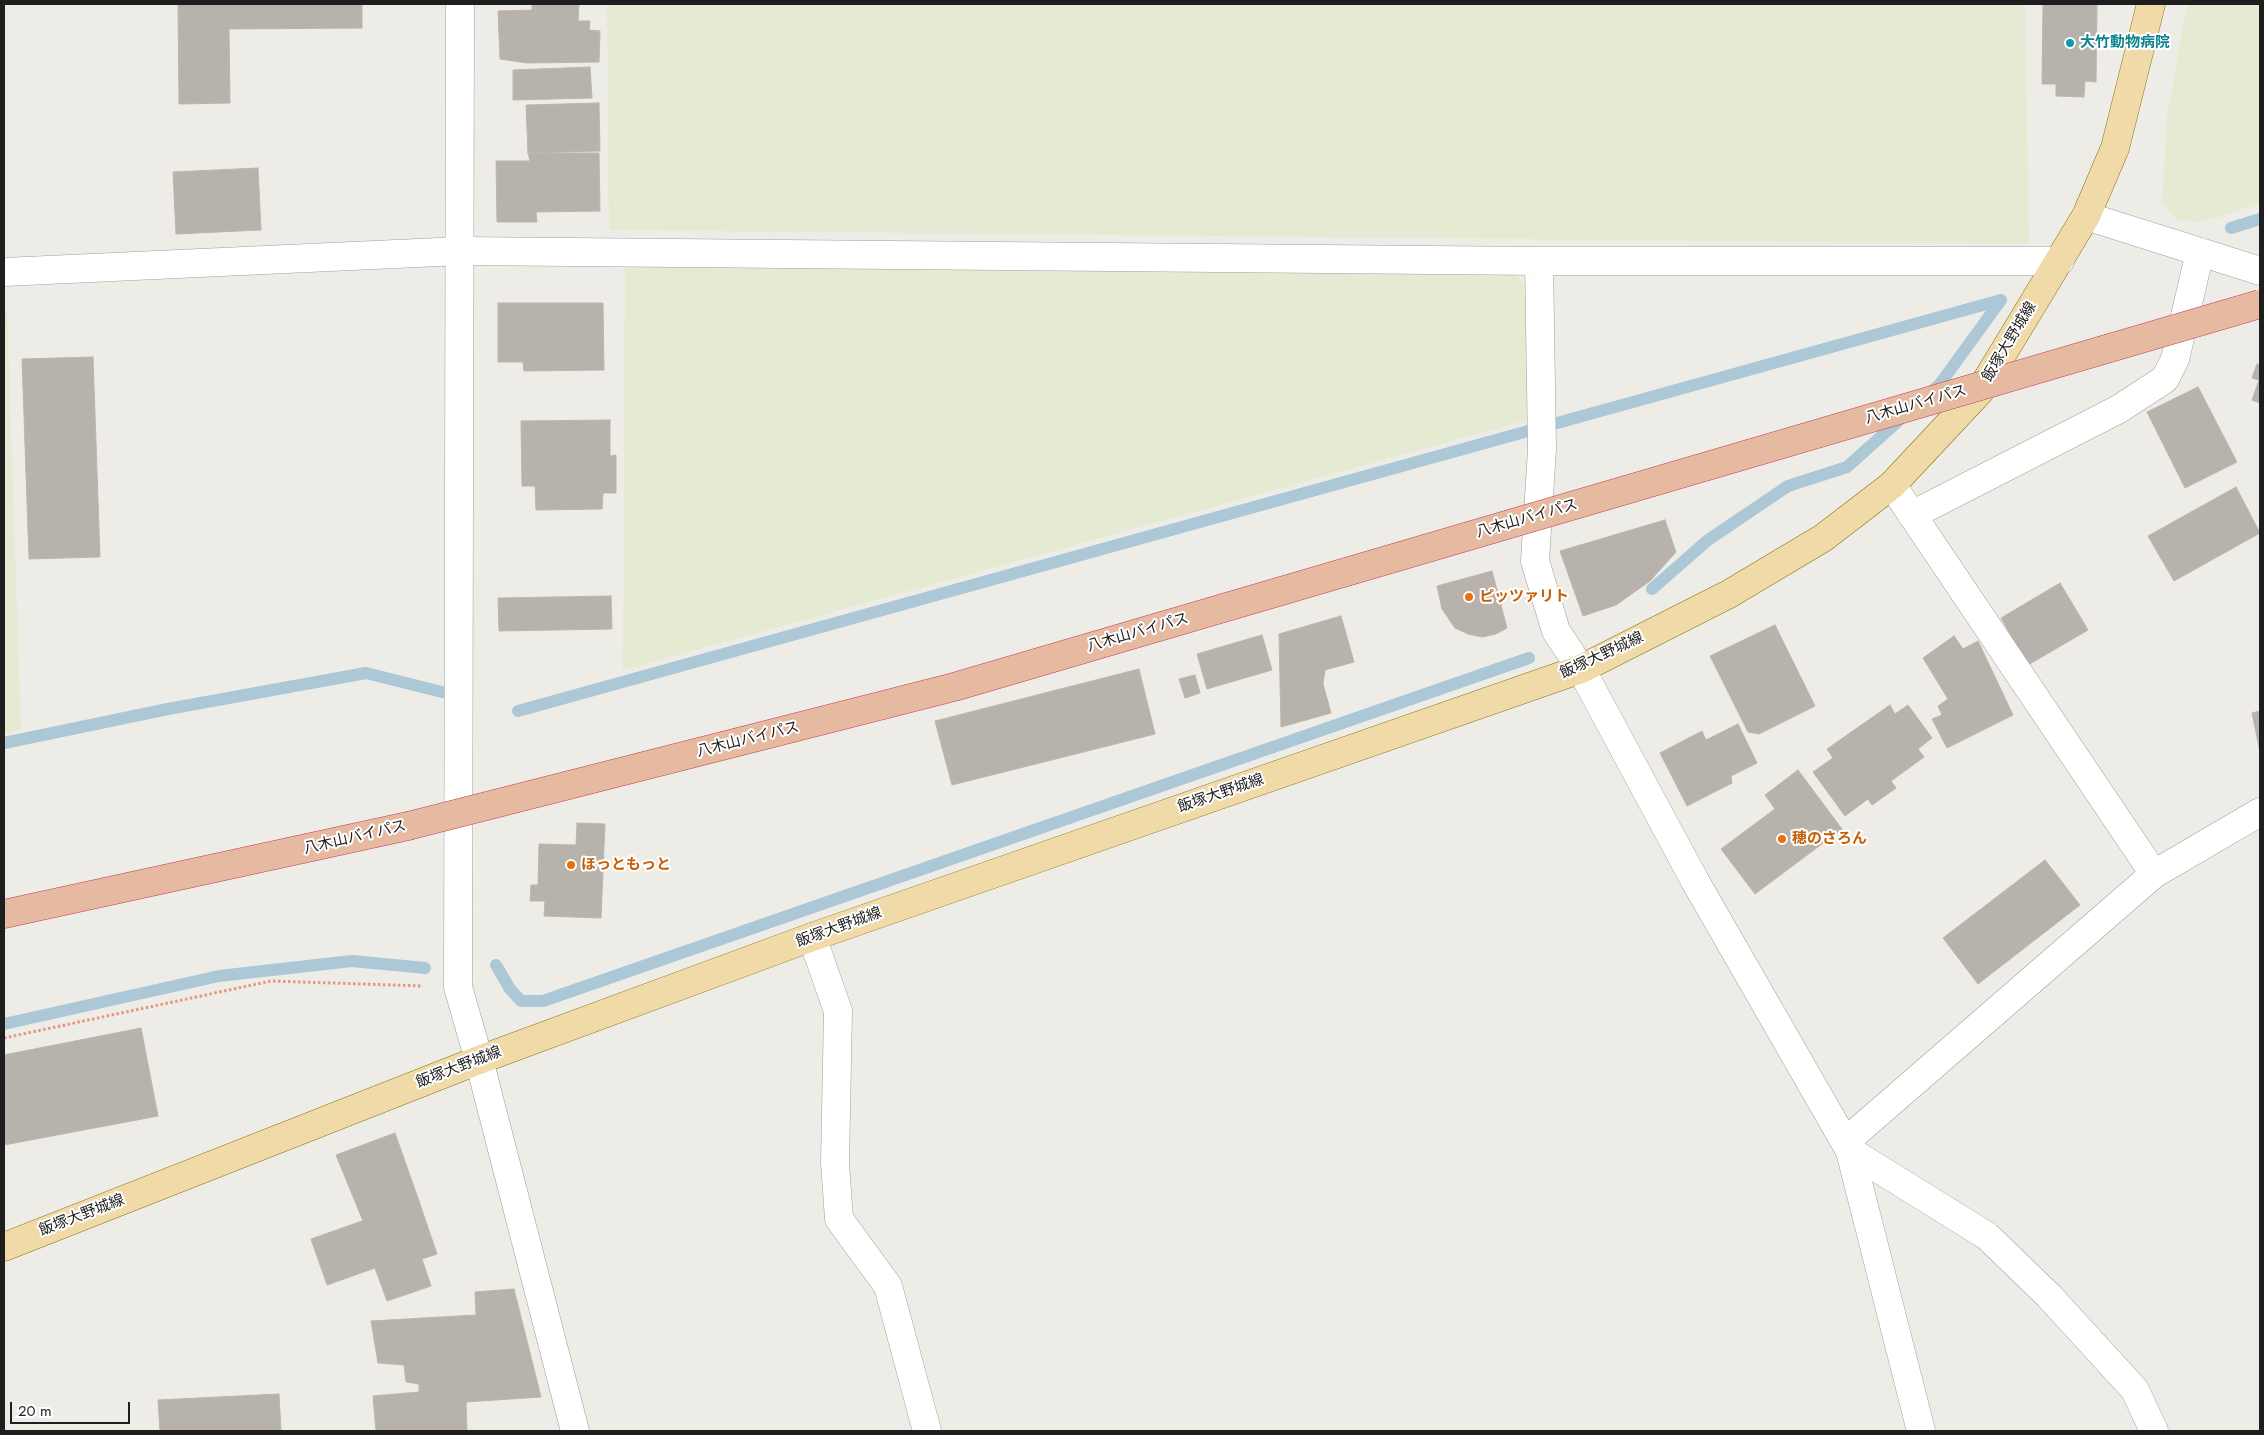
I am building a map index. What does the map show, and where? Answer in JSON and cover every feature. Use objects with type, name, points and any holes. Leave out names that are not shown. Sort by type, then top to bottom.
[{"type":"highway","name":"八木山バイパス","points":[[11,914],[408,826],[954,687],[2260,304]]},
{"type":"main road","name":"飯塚大野城線","points":[[4,1247],[479,1060],[812,937],[1581,668],[1729,594],[1823,538],[1892,485],[1980,391],[2086,216],[2115,148],[2151,4]]},
{"type":"street","points":[[460,4],[461,251],[458,987],[479,1060],[574,1431]]},
{"type":"street","points":[[2086,216],[2260,271]]},
{"type":"street","points":[[4,272],[461,251],[1539,261],[2060,261]]},
{"type":"street","points":[[1912,515],[2119,409],[2165,379],[2175,359],[2200,252]]},
{"type":"street","points":[[1539,261],[1542,430],[1535,561],[1556,631],[1581,668],[1695,881],[1848,1146],[1921,1431]]},
{"type":"street","points":[[1892,485],[2154,874]]},
{"type":"street","points":[[1848,1146],[2154,874],[2260,812]]},
{"type":"street","points":[[812,937],[838,1012],[835,1163],[839,1219],[888,1286],[927,1431]]},
{"type":"street","points":[[1848,1146],[1987,1236],[2049,1296],[2135,1390],[2154,1431]]},
{"type":"path","points":[[4,1038],[271,981],[458,987]]},
{"type":"green space","points":[[607,4],[2025,4],[2029,244],[609,230]]},
{"type":"green space","points":[[2187,4],[2260,4],[2260,202],[2227,215],[2199,222],[2178,220],[2162,204],[2167,117]]},
{"type":"green space","points":[[876,266],[1513,272],[1526,287],[1527,420],[623,670],[625,267]]},
{"type":"green space","points":[[4,312],[7,312],[21,730],[4,734]]},
{"type":"building","points":[[178,4],[362,4],[362,28],[229,29],[230,103],[179,104]]},
{"type":"building","points":[[532,4],[579,4],[578,21],[590,21],[589,30],[600,31],[599,62],[527,63],[500,59],[498,11],[532,10]]},
{"type":"building","name":"大竹動物病院","points":[[2043,4],[2097,4],[2096,82],[2085,81],[2084,97],[2056,96],[2056,84],[2042,84]]},
{"type":"building","points":[[590,67],[592,98],[513,100],[513,70]]},
{"type":"building","points":[[599,103],[600,151],[528,153],[526,105]]},
{"type":"building","points":[[528,153],[599,153],[600,211],[536,212],[537,222],[497,222],[496,161],[530,161]]},
{"type":"building","points":[[258,168],[261,230],[176,234],[173,172]]},
{"type":"building","points":[[498,303],[603,303],[604,370],[524,371],[523,362],[498,362]]},
{"type":"building","points":[[93,357],[100,557],[29,559],[22,359]]},
{"type":"building","points":[[2257,364],[2260,365],[2260,403],[2252,400],[2259,380],[2252,378]]},
{"type":"building","points":[[2198,387],[2237,462],[2185,488],[2147,412]]},
{"type":"building","points":[[610,420],[610,456],[616,455],[616,493],[603,493],[602,509],[536,510],[535,486],[522,486],[521,421]]},
{"type":"building","points":[[2236,487],[2260,533],[2174,581],[2148,536]]},
{"type":"building","points":[[1665,520],[1676,552],[1650,581],[1616,605],[1583,616],[1560,551]]},
{"type":"building","name":"ピッツァリト","points":[[1492,571],[1507,628],[1496,634],[1482,637],[1468,634],[1455,628],[1442,609],[1437,586]]},
{"type":"building","points":[[2060,583],[2088,630],[2028,665],[2001,618]]},
{"type":"building","points":[[611,596],[612,629],[499,631],[498,598]]},
{"type":"building","points":[[1341,616],[1354,662],[1325,670],[1323,684],[1331,713],[1281,727],[1279,634]]},
{"type":"building","points":[[1775,625],[1815,706],[1759,734],[1748,732],[1710,656]]},
{"type":"building","points":[[1262,635],[1272,670],[1207,689],[1197,654]]},
{"type":"building","points":[[1954,636],[1963,649],[1978,641],[2013,715],[1947,748],[1932,719],[1942,715],[1938,706],[1948,699],[1923,658]]},
{"type":"building","points":[[1139,669],[1155,734],[952,785],[935,721]]},
{"type":"building","points":[[1195,675],[1200,693],[1185,698],[1179,679]]},
{"type":"building","points":[[1890,705],[1895,714],[1908,705],[1932,738],[1918,749],[1924,757],[1891,781],[1896,788],[1872,805],[1868,799],[1845,816],[1813,772],[1833,758],[1827,749]]},
{"type":"building","points":[[2260,711],[2260,752],[2252,713]]},
{"type":"building","points":[[1738,724],[1757,763],[1731,776],[1732,783],[1687,806],[1660,753],[1702,731],[1706,740]]},
{"type":"building","name":"穂のさろん","points":[[1798,770],[1842,829],[1755,894],[1721,849],[1775,809],[1765,795]]},
{"type":"building","name":"ほっともっと","points":[[577,823],[605,824],[601,918],[544,916],[545,901],[530,901],[531,885],[538,885],[539,844],[576,845]]},
{"type":"building","points":[[2045,860],[2080,905],[1978,984],[1943,938]]},
{"type":"building","points":[[141,1028],[158,1116],[4,1145],[4,1055]]},
{"type":"building","points":[[395,1133],[419,1201],[363,1221],[336,1155]]},
{"type":"building","points":[[419,1201],[437,1254],[422,1259],[431,1286],[387,1301],[375,1268],[327,1285],[311,1239]]},
{"type":"building","points":[[514,1289],[541,1397],[466,1402],[467,1431],[376,1431],[373,1396],[419,1392],[419,1384],[406,1382],[404,1365],[378,1363],[371,1321],[476,1315],[475,1292]]},
{"type":"building","points":[[279,1394],[281,1431],[160,1431],[158,1400]]},
{"type":"waterway","points":[[2231,228],[2260,219]]},
{"type":"waterway","points":[[1928,395],[1940,384],[2001,300]]},
{"type":"waterway","points":[[518,711],[2001,300]]},
{"type":"waterway","points":[[1652,589],[1708,540],[1788,486],[1847,467],[1905,415]]},
{"type":"waterway","points":[[496,965],[510,989],[521,1001],[543,1001],[1529,658]]},
{"type":"waterway","points":[[4,743],[168,709],[366,673],[442,692]]},
{"type":"waterway","points":[[4,1024],[219,976],[352,961],[425,968]]},
{"type":"place","name":"大竹動物病院","points":[[2070,43]]},
{"type":"place","name":"ピッツァリト","points":[[1469,597]]},
{"type":"place","name":"穂のさろん","points":[[1782,839]]},
{"type":"place","name":"ほっともっと","points":[[571,865]]}]
